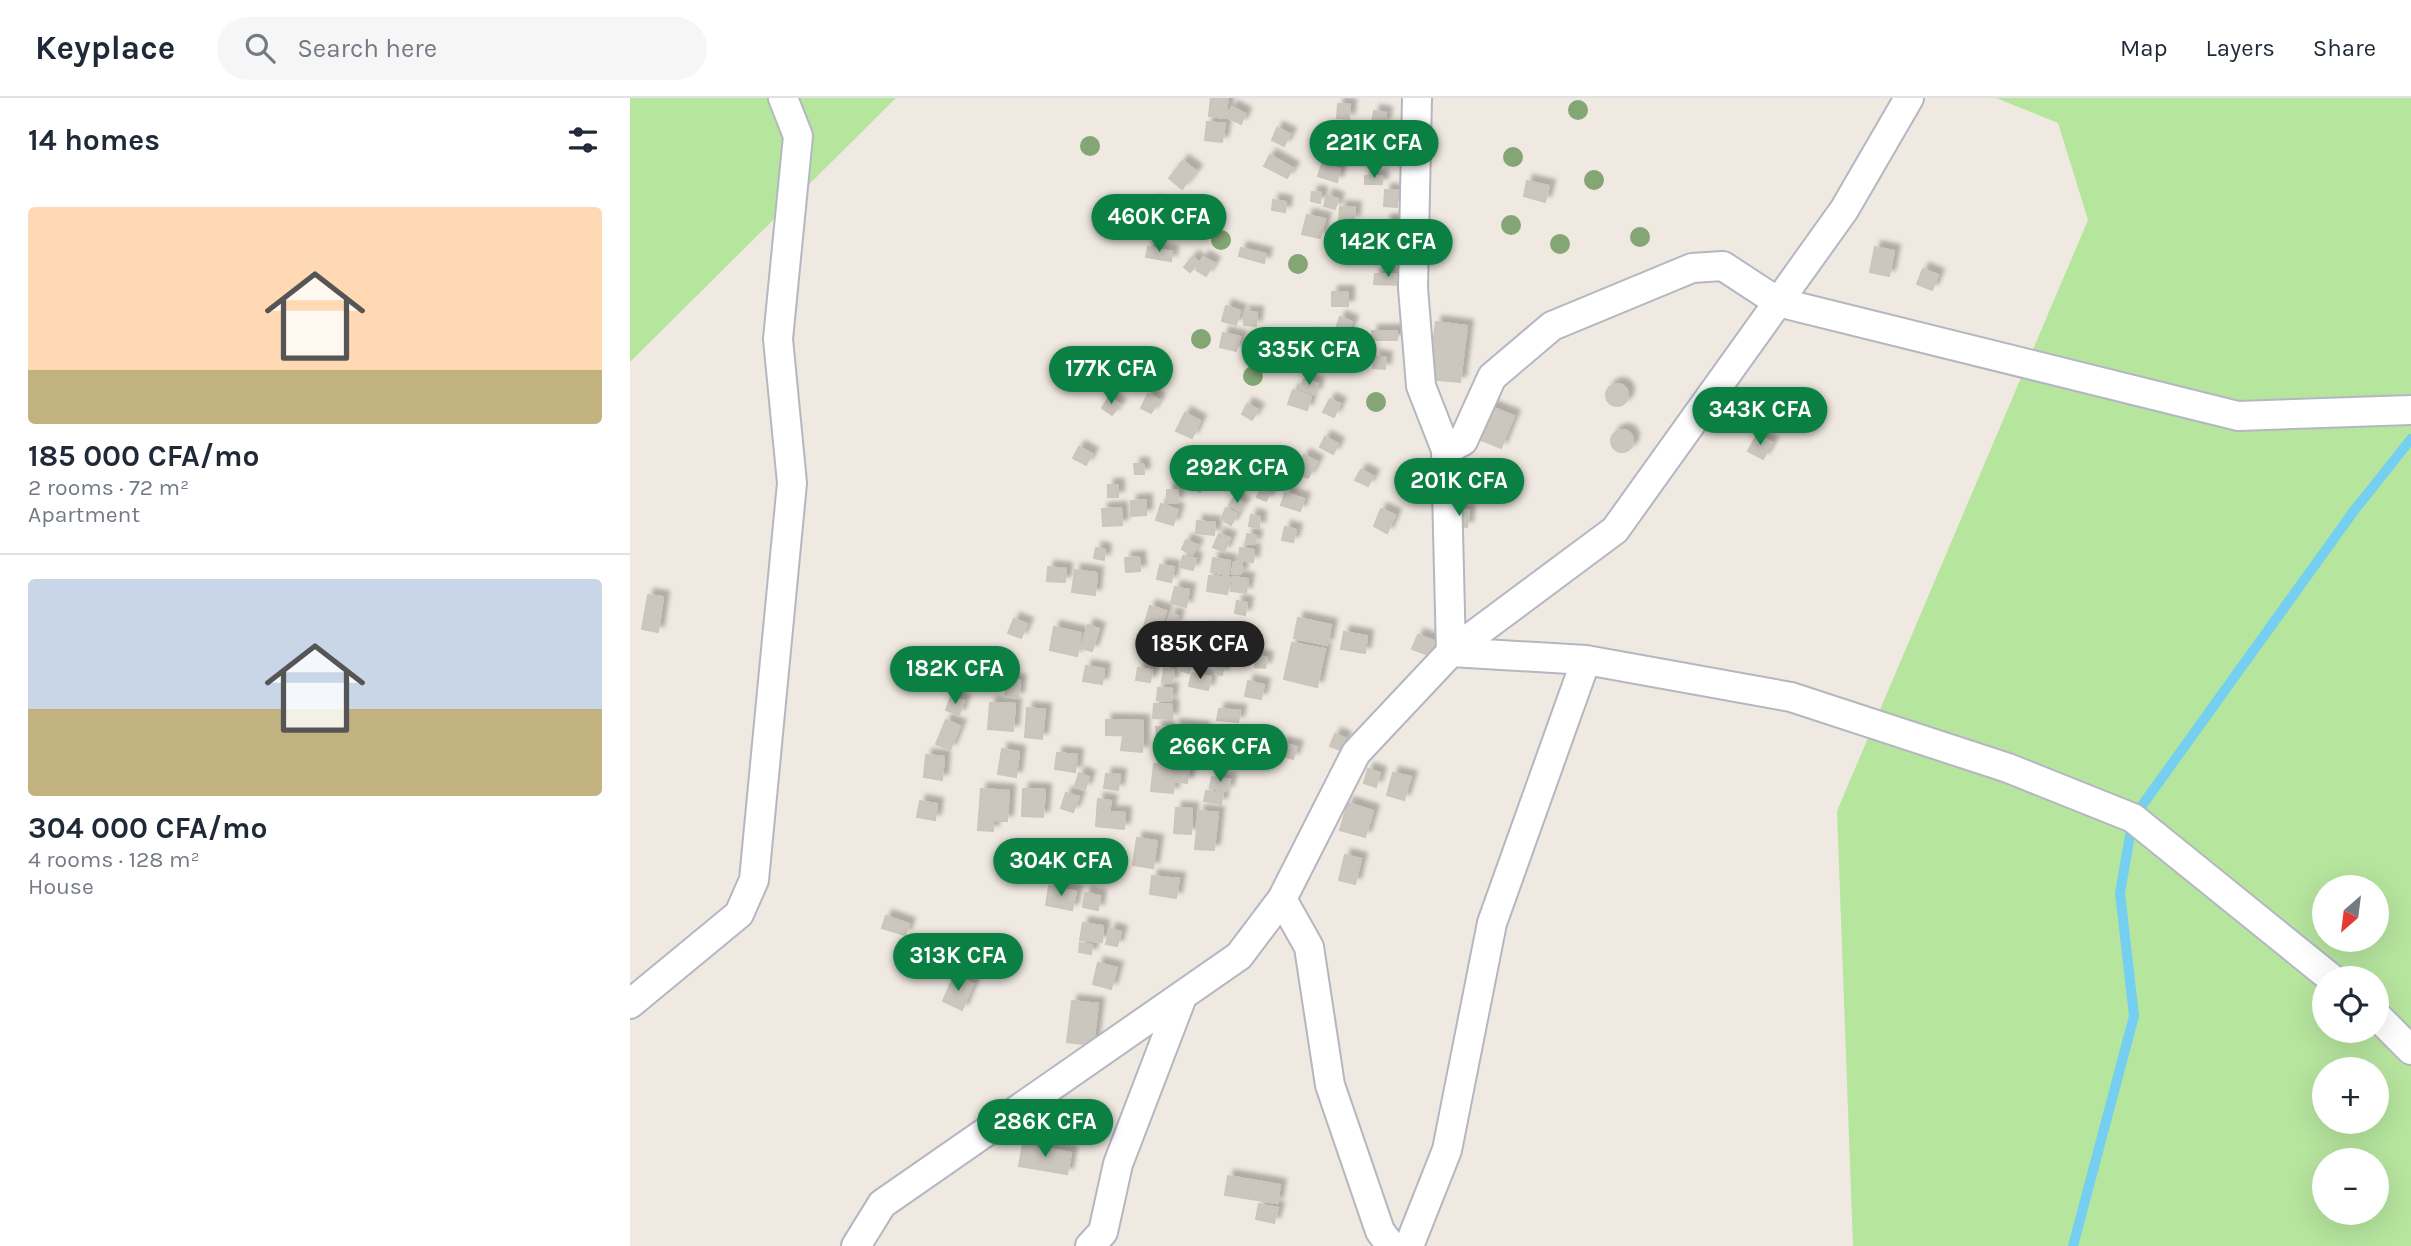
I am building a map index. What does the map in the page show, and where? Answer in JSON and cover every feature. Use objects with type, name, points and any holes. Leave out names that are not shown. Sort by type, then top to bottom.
[{"type":"street","points":[[630,1004],[738,914],[754,880],[792,483],[778,339],[798,136],[783,98]]},
{"type":"street","points":[[1418,98],[1413,288],[1421,386],[1446,450],[1451,652]]},
{"type":"street","points":[[856,1246],[882,1204],[1240,956],[1282,899],[1356,753],[1451,652],[1615,530],[1844,210],[1909,98]]},
{"type":"street","points":[[1446,450],[1463,441],[1492,377],[1552,326],[1692,268],[1723,266],[1779,302],[2238,416],[2411,410]]},
{"type":"street","points":[[1451,652],[1586,660],[1791,697],[2008,768],[2133,818],[2316,966]]},
{"type":"street","points":[[1409,1246],[1447,1150],[1492,923],[1586,660]]},
{"type":"street","points":[[1282,899],[1310,947],[1330,1084],[1380,1231],[1391,1246]]},
{"type":"street","points":[[1101,1241],[1118,1164],[1182,997]]},
{"type":"street","points":[[2389,1028],[2411,1050]]},
{"type":"green space","points":[[630,98],[896,98],[630,362]]},
{"type":"green space","points":[[1996,98],[2411,98],[2411,1246],[1853,1246],[1837,811],[2088,220],[2058,123]]},
{"type":"building","points":[[1211,98],[1228,98],[1225,118],[1209,116]]},
{"type":"building","points":[[1338,104],[1350,105],[1349,119],[1337,118]]},
{"type":"building","points":[[1232,107],[1245,114],[1241,124],[1226,117]]},
{"type":"building","points":[[1374,111],[1386,113],[1384,125],[1372,124]]},
{"type":"building","points":[[1207,122],[1225,124],[1222,142],[1205,140]]},
{"type":"building","points":[[1277,128],[1290,134],[1284,146],[1272,140]]},
{"type":"building","points":[[1329,128],[1345,128],[1345,139],[1328,138]]},
{"type":"building","points":[[1370,138],[1386,141],[1383,153],[1367,149]]},
{"type":"building","points":[[1330,143],[1344,145],[1342,160],[1328,157]]},
{"type":"building","points":[[1395,145],[1402,145],[1403,153],[1396,153]]},
{"type":"building","points":[[1270,155],[1293,168],[1287,178],[1264,166]]},
{"type":"building","points":[[1183,161],[1196,171],[1182,189],[1169,178]]},
{"type":"building","points":[[1322,164],[1340,169],[1337,182],[1318,176]]},
{"type":"building","points":[[1365,176],[1382,176],[1382,184],[1365,184]]},
{"type":"building","points":[[1527,181],[1549,186],[1545,202],[1524,196]]},
{"type":"building","points":[[1385,190],[1398,191],[1397,207],[1384,206]]},
{"type":"building","points":[[1312,192],[1321,193],[1320,203],[1311,201]]},
{"type":"building","points":[[1327,195],[1338,199],[1335,209],[1324,206]]},
{"type":"building","points":[[1273,200],[1286,202],[1285,212],[1272,210]]},
{"type":"building","points":[[1153,202],[1181,217],[1174,230],[1146,215]]},
{"type":"building","points":[[1340,207],[1355,208],[1354,221],[1339,220]]},
{"type":"building","points":[[1307,215],[1325,219],[1320,238],[1302,234]]},
{"type":"building","points":[[1398,220],[1399,238],[1386,239],[1385,221]]},
{"type":"building","points":[[1148,247],[1172,252],[1171,261],[1146,257]]},
{"type":"building","points":[[1875,247],[1894,251],[1889,276],[1870,272]]},
{"type":"building","points":[[1241,248],[1266,254],[1264,263],[1239,256]]},
{"type":"building","points":[[1193,257],[1199,262],[1190,272],[1184,267]]},
{"type":"building","points":[[1203,257],[1214,263],[1206,276],[1196,270]]},
{"type":"building","points":[[1923,269],[1938,275],[1932,290],[1917,284]]},
{"type":"building","points":[[1375,274],[1402,274],[1402,285],[1374,284]]},
{"type":"building","points":[[1332,292],[1348,292],[1348,306],[1332,306]]},
{"type":"building","points":[[1226,306],[1240,311],[1236,325],[1222,321]]},
{"type":"building","points":[[1244,312],[1257,313],[1256,326],[1244,325]]},
{"type":"building","points":[[1340,317],[1352,322],[1346,336],[1335,331]]},
{"type":"building","points":[[1436,322],[1467,326],[1460,382],[1428,379]]},
{"type":"building","points":[[1372,331],[1397,331],[1397,340],[1372,340]]},
{"type":"building","points":[[1223,333],[1240,337],[1236,351],[1220,347]]},
{"type":"building","points":[[1310,336],[1322,339],[1319,352],[1307,350]]},
{"type":"building","points":[[1286,340],[1299,342],[1296,354],[1283,352]]},
{"type":"building","points":[[1344,353],[1345,364],[1330,365],[1330,354]]},
{"type":"building","points":[[1375,356],[1386,358],[1385,369],[1373,368]]},
{"type":"building","points":[[1304,379],[1318,384],[1315,394],[1300,389]]},
{"type":"building","points":[[1617,384],[1625,387],[1628,395],[1625,403],[1617,406],[1609,403],[1606,395],[1609,387]]},
{"type":"building","points":[[1293,390],[1311,396],[1307,410],[1288,404]]},
{"type":"building","points":[[1148,394],[1159,400],[1151,413],[1141,408]]},
{"type":"building","points":[[1109,397],[1120,405],[1112,415],[1102,408]]},
{"type":"building","points":[[1330,399],[1340,404],[1334,417],[1323,412]]},
{"type":"building","points":[[1247,404],[1258,410],[1252,420],[1242,414]]},
{"type":"building","points":[[1488,406],[1514,416],[1501,448],[1476,438]]},
{"type":"building","points":[[1185,413],[1200,421],[1192,438],[1176,431]]},
{"type":"building","points":[[1622,430],[1630,433],[1633,441],[1630,449],[1622,452],[1614,449],[1611,441],[1614,433]]},
{"type":"building","points":[[1757,435],[1772,443],[1763,459],[1748,451]]},
{"type":"building","points":[[1325,437],[1338,444],[1333,454],[1320,447]]},
{"type":"building","points":[[1079,447],[1092,454],[1086,465],[1073,458]]},
{"type":"building","points":[[1304,455],[1317,462],[1308,478],[1295,472]]},
{"type":"building","points":[[1216,460],[1226,465],[1220,478],[1210,473]]},
{"type":"building","points":[[1134,464],[1143,464],[1144,474],[1135,474]]},
{"type":"building","points":[[1479,466],[1497,475],[1487,494],[1469,485]]},
{"type":"building","points":[[1227,467],[1238,472],[1233,484],[1222,479]]},
{"type":"building","points":[[1361,470],[1373,476],[1368,486],[1355,480]]},
{"type":"building","points":[[1196,475],[1206,481],[1200,492],[1190,487]]},
{"type":"building","points":[[1108,485],[1118,485],[1118,497],[1108,497]]},
{"type":"building","points":[[1262,486],[1271,490],[1266,501],[1257,497]]},
{"type":"building","points":[[1167,490],[1178,490],[1177,503],[1167,503]]},
{"type":"building","points":[[1285,493],[1304,499],[1300,511],[1281,505]]},
{"type":"building","points":[[1234,498],[1244,504],[1239,511],[1229,505]]},
{"type":"building","points":[[1146,500],[1146,515],[1131,516],[1131,501]]},
{"type":"building","points":[[1161,504],[1178,510],[1173,525],[1156,520]]},
{"type":"building","points":[[1121,508],[1122,525],[1103,526],[1102,509]]},
{"type":"building","points":[[1226,508],[1237,514],[1231,525],[1221,519]]},
{"type":"building","points":[[1381,509],[1395,515],[1387,533],[1374,526]]},
{"type":"building","points":[[1451,509],[1469,511],[1467,527],[1449,524]]},
{"type":"building","points":[[1251,515],[1260,517],[1259,528],[1249,526]]},
{"type":"building","points":[[1197,521],[1215,523],[1214,535],[1196,533]]},
{"type":"building","points":[[1285,527],[1296,530],[1293,542],[1282,540]]},
{"type":"building","points":[[1219,534],[1230,538],[1224,552],[1213,547]]},
{"type":"building","points":[[1247,534],[1256,536],[1255,544],[1246,543]]},
{"type":"building","points":[[1186,540],[1197,545],[1192,555],[1182,549]]},
{"type":"building","points":[[1096,548],[1105,550],[1104,560],[1094,558]]},
{"type":"building","points":[[1240,548],[1254,550],[1253,562],[1239,560]]},
{"type":"building","points":[[1183,556],[1196,559],[1193,570],[1180,567]]},
{"type":"building","points":[[1139,557],[1140,571],[1126,572],[1125,558]]},
{"type":"building","points":[[1213,558],[1230,561],[1228,575],[1211,572]]},
{"type":"building","points":[[1234,562],[1242,563],[1241,574],[1232,573]]},
{"type":"building","points":[[1160,565],[1174,567],[1171,582],[1157,579]]},
{"type":"building","points":[[1048,567],[1066,569],[1065,582],[1047,581]]},
{"type":"building","points":[[1075,570],[1097,573],[1095,595],[1072,592]]},
{"type":"building","points":[[1209,576],[1230,578],[1227,594],[1207,591]]},
{"type":"building","points":[[1233,577],[1248,579],[1246,593],[1231,591]]},
{"type":"building","points":[[1175,587],[1189,590],[1186,607],[1171,603]]},
{"type":"building","points":[[648,595],[663,597],[658,632],[642,629]]},
{"type":"building","points":[[1237,601],[1247,603],[1245,615],[1235,613]]},
{"type":"building","points":[[1150,606],[1166,611],[1160,631],[1144,626]]},
{"type":"building","points":[[1171,614],[1178,616],[1175,626],[1167,624]]},
{"type":"building","points":[[1298,618],[1331,625],[1327,645],[1294,638]]},
{"type":"building","points":[[1014,619],[1027,624],[1021,638],[1008,633]]},
{"type":"building","points":[[1088,625],[1099,629],[1092,651],[1081,648]]},
{"type":"building","points":[[1054,627],[1081,633],[1077,656],[1050,650]]},
{"type":"building","points":[[1205,629],[1216,631],[1214,645],[1203,644]]},
{"type":"building","points":[[1146,632],[1160,636],[1153,656],[1140,651]]},
{"type":"building","points":[[1230,632],[1242,633],[1240,650],[1228,648]]},
{"type":"building","points":[[1344,632],[1367,636],[1365,653],[1341,649]]},
{"type":"building","points":[[1418,635],[1437,642],[1431,656],[1412,649]]},
{"type":"building","points":[[1168,638],[1186,641],[1184,653],[1166,649]]},
{"type":"building","points":[[1292,643],[1325,649],[1317,687],[1284,679]]},
{"type":"building","points":[[1204,645],[1215,647],[1213,656],[1203,655]]},
{"type":"building","points":[[1226,652],[1232,653],[1231,661],[1224,661]]},
{"type":"building","points":[[1256,656],[1267,658],[1265,668],[1255,667]]},
{"type":"building","points":[[1181,657],[1192,659],[1189,673],[1178,670]]},
{"type":"building","points":[[1216,664],[1224,665],[1222,675],[1215,674]]},
{"type":"building","points":[[956,665],[968,668],[965,683],[952,679]]},
{"type":"building","points":[[1086,666],[1104,669],[1102,684],[1083,681]]},
{"type":"building","points":[[1138,668],[1152,670],[1150,682],[1136,680]]},
{"type":"building","points":[[1164,668],[1174,670],[1172,683],[1162,682]]},
{"type":"building","points":[[1192,673],[1211,677],[1208,690],[1189,686]]},
{"type":"building","points":[[1007,680],[1020,681],[1018,698],[1005,696]]},
{"type":"building","points":[[1248,681],[1264,685],[1261,699],[1245,696]]},
{"type":"building","points":[[1158,688],[1172,689],[1171,701],[1157,700]]},
{"type":"building","points":[[951,697],[964,701],[959,715],[946,710]]},
{"type":"building","points":[[990,703],[1015,704],[1013,731],[988,729]]},
{"type":"building","points":[[1154,704],[1172,705],[1172,719],[1153,718]]},
{"type":"building","points":[[1027,708],[1045,710],[1042,739],[1025,737]]},
{"type":"building","points":[[1219,709],[1240,711],[1238,722],[1217,720]]},
{"type":"building","points":[[946,720],[960,726],[950,750],[936,744]]},
{"type":"building","points":[[1106,720],[1143,721],[1143,736],[1106,735]]},
{"type":"building","points":[[1174,725],[1203,728],[1201,746],[1173,743]]},
{"type":"building","points":[[1156,727],[1168,727],[1168,737],[1157,737]]},
{"type":"building","points":[[1335,734],[1345,738],[1340,750],[1330,746]]},
{"type":"building","points":[[1123,736],[1143,738],[1142,752],[1121,750]]},
{"type":"building","points":[[1239,736],[1260,741],[1257,755],[1236,750]]},
{"type":"building","points":[[1156,740],[1167,742],[1166,752],[1155,751]]},
{"type":"building","points":[[1282,743],[1297,747],[1293,759],[1279,755]]},
{"type":"building","points":[[1002,749],[1019,752],[1016,777],[998,774]]},
{"type":"building","points":[[1057,753],[1077,755],[1075,772],[1055,769]]},
{"type":"building","points":[[926,755],[944,757],[942,780],[924,777]]},
{"type":"building","points":[[1154,764],[1189,767],[1187,783],[1174,781],[1173,793],[1151,791]]},
{"type":"building","points":[[1368,769],[1380,773],[1376,787],[1364,783]]},
{"type":"building","points":[[1079,773],[1089,777],[1085,789],[1075,786]]},
{"type":"building","points":[[1393,773],[1411,777],[1404,800],[1387,795]]},
{"type":"building","points":[[1106,774],[1120,775],[1118,790],[1104,788]]},
{"type":"building","points":[[1212,777],[1230,780],[1228,791],[1210,788]]},
{"type":"building","points":[[981,789],[1009,791],[1007,821],[993,821],[993,831],[978,830]]},
{"type":"building","points":[[1023,789],[1045,790],[1043,817],[1022,816]]},
{"type":"building","points":[[1206,791],[1223,793],[1221,804],[1204,801]]},
{"type":"building","points":[[1066,793],[1079,797],[1073,812],[1061,808]]},
{"type":"building","points":[[1098,799],[1111,801],[1109,812],[1125,813],[1124,829],[1096,826]]},
{"type":"building","points":[[920,801],[937,804],[935,820],[917,817]]},
{"type":"building","points":[[1348,803],[1373,811],[1365,837],[1340,830]]},
{"type":"building","points":[[1176,808],[1192,809],[1191,834],[1174,833]]},
{"type":"building","points":[[1199,811],[1218,813],[1214,850],[1195,849]]},
{"type":"building","points":[[1137,838],[1157,841],[1153,868],[1133,865]]},
{"type":"building","points":[[1019,853],[1044,857],[1040,879],[1016,875]]},
{"type":"building","points":[[1345,855],[1361,859],[1355,884],[1339,880]]},
{"type":"building","points":[[1087,863],[1104,867],[1101,880],[1083,876]]},
{"type":"building","points":[[1152,876],[1179,879],[1176,898],[1150,894]]},
{"type":"building","points":[[1049,886],[1076,892],[1072,910],[1046,905]]},
{"type":"building","points":[[1085,893],[1100,896],[1098,910],[1083,907]]},
{"type":"building","points":[[886,916],[909,924],[905,935],[882,928]]},
{"type":"building","points":[[1083,923],[1103,926],[1102,942],[1080,940]]},
{"type":"building","points":[[1110,929],[1121,932],[1117,946],[1106,944]]},
{"type":"building","points":[[1080,943],[1092,945],[1091,954],[1079,952]]},
{"type":"building","points":[[1098,963],[1117,968],[1111,989],[1093,984]]},
{"type":"building","points":[[954,976],[973,984],[962,1010],[943,1001]]},
{"type":"building","points":[[1072,1001],[1098,1004],[1093,1045],[1067,1042]]},
{"type":"building","points":[[1023,1144],[1071,1153],[1067,1174],[1019,1166]]},
{"type":"building","points":[[1228,1176],[1280,1185],[1277,1203],[1225,1195]]},
{"type":"building","points":[[1259,1204],[1278,1208],[1274,1223],[1256,1219]]},
{"type":"waterway","points":[[2073,1246],[2134,1016],[2120,893],[2133,818],[2353,512],[2411,439]]}]
